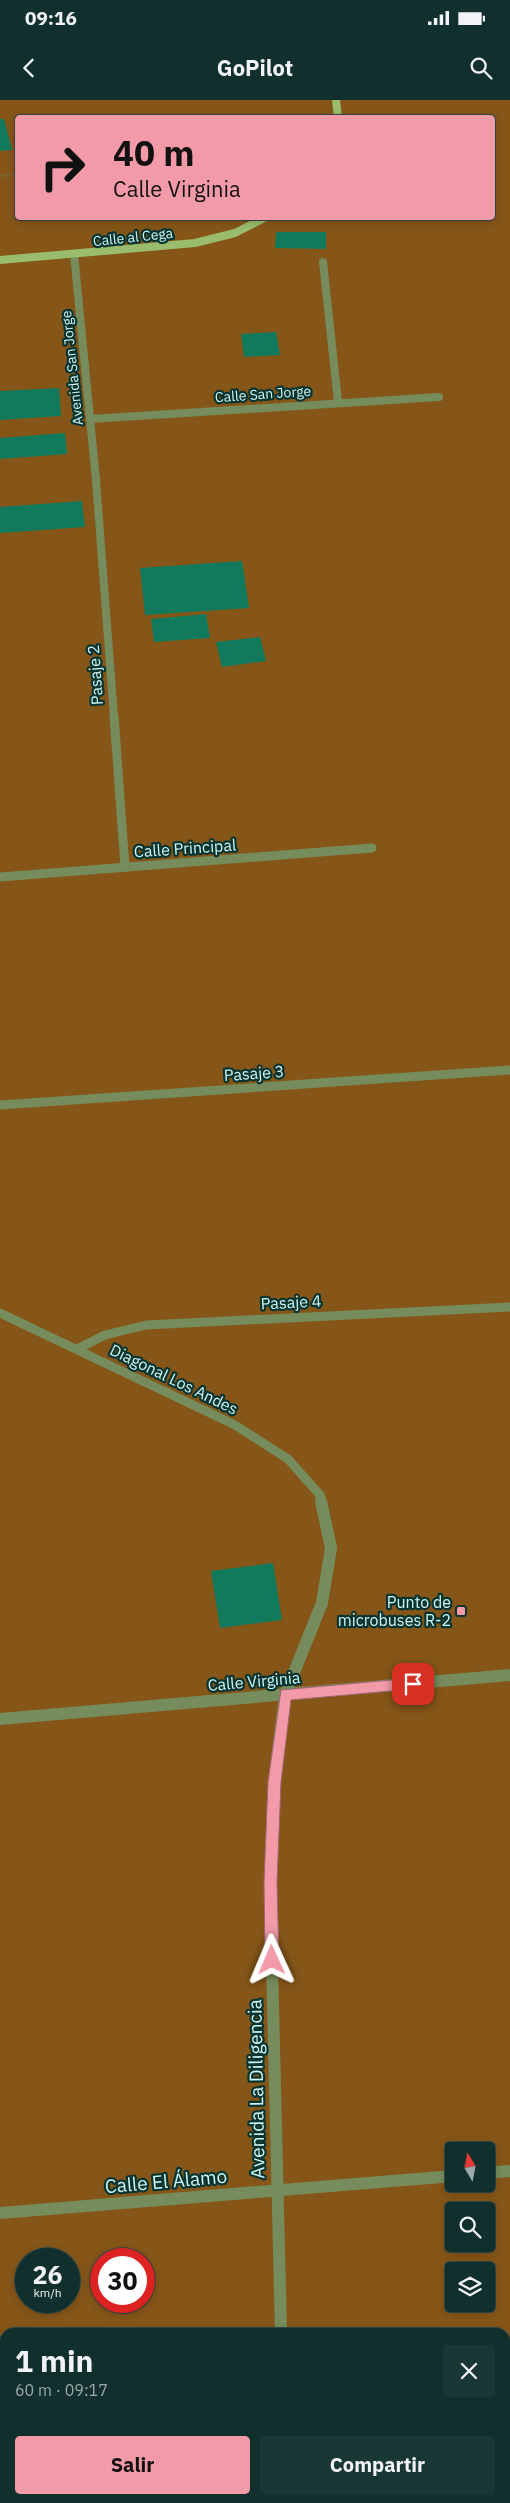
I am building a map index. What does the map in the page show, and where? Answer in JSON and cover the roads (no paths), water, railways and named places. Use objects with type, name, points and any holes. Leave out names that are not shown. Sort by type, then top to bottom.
[{"type":"street","points":[[336,100],[338,115]]},
{"type":"street","name":"Calle al Cega","points":[[0,260],[195,243],[235,233],[260,220]]},
{"type":"street","name":"Avenida San Jorge","points":[[74,254],[96,480]]},
{"type":"street","points":[[323,262],[338,402]]},
{"type":"street","name":"Calle San Jorge","points":[[90,419],[439,397]]},
{"type":"street","name":"Pasaje 2","points":[[96,480],[124,867]]},
{"type":"street","name":"Calle Principal","points":[[0,877],[372,848]]},
{"type":"street","name":"Pasaje 3","points":[[0,1105],[510,1070]]},
{"type":"street","name":"Pasaje 4","points":[[78,1349],[105,1335],[146,1325],[510,1307]]},
{"type":"street","name":"Diagonal Los Andes","points":[[0,1313],[235,1425],[288,1459],[320,1495]]},
{"type":"street","name":"Avenida La Diligencia","points":[[281,2328],[270,1883],[274,1782],[285,1695],[322,1603],[331,1548],[320,1495]]},
{"type":"street","name":"Calle Virginia","points":[[0,1719],[510,1675]]},
{"type":"street","points":[[495,2173],[510,2172]]},
{"type":"street","name":"Calle El Álamo","points":[[0,2213],[445,2177]]},
{"type":"place","name":"Punto de microbuses R-2","points":[[461,1611]]}]
